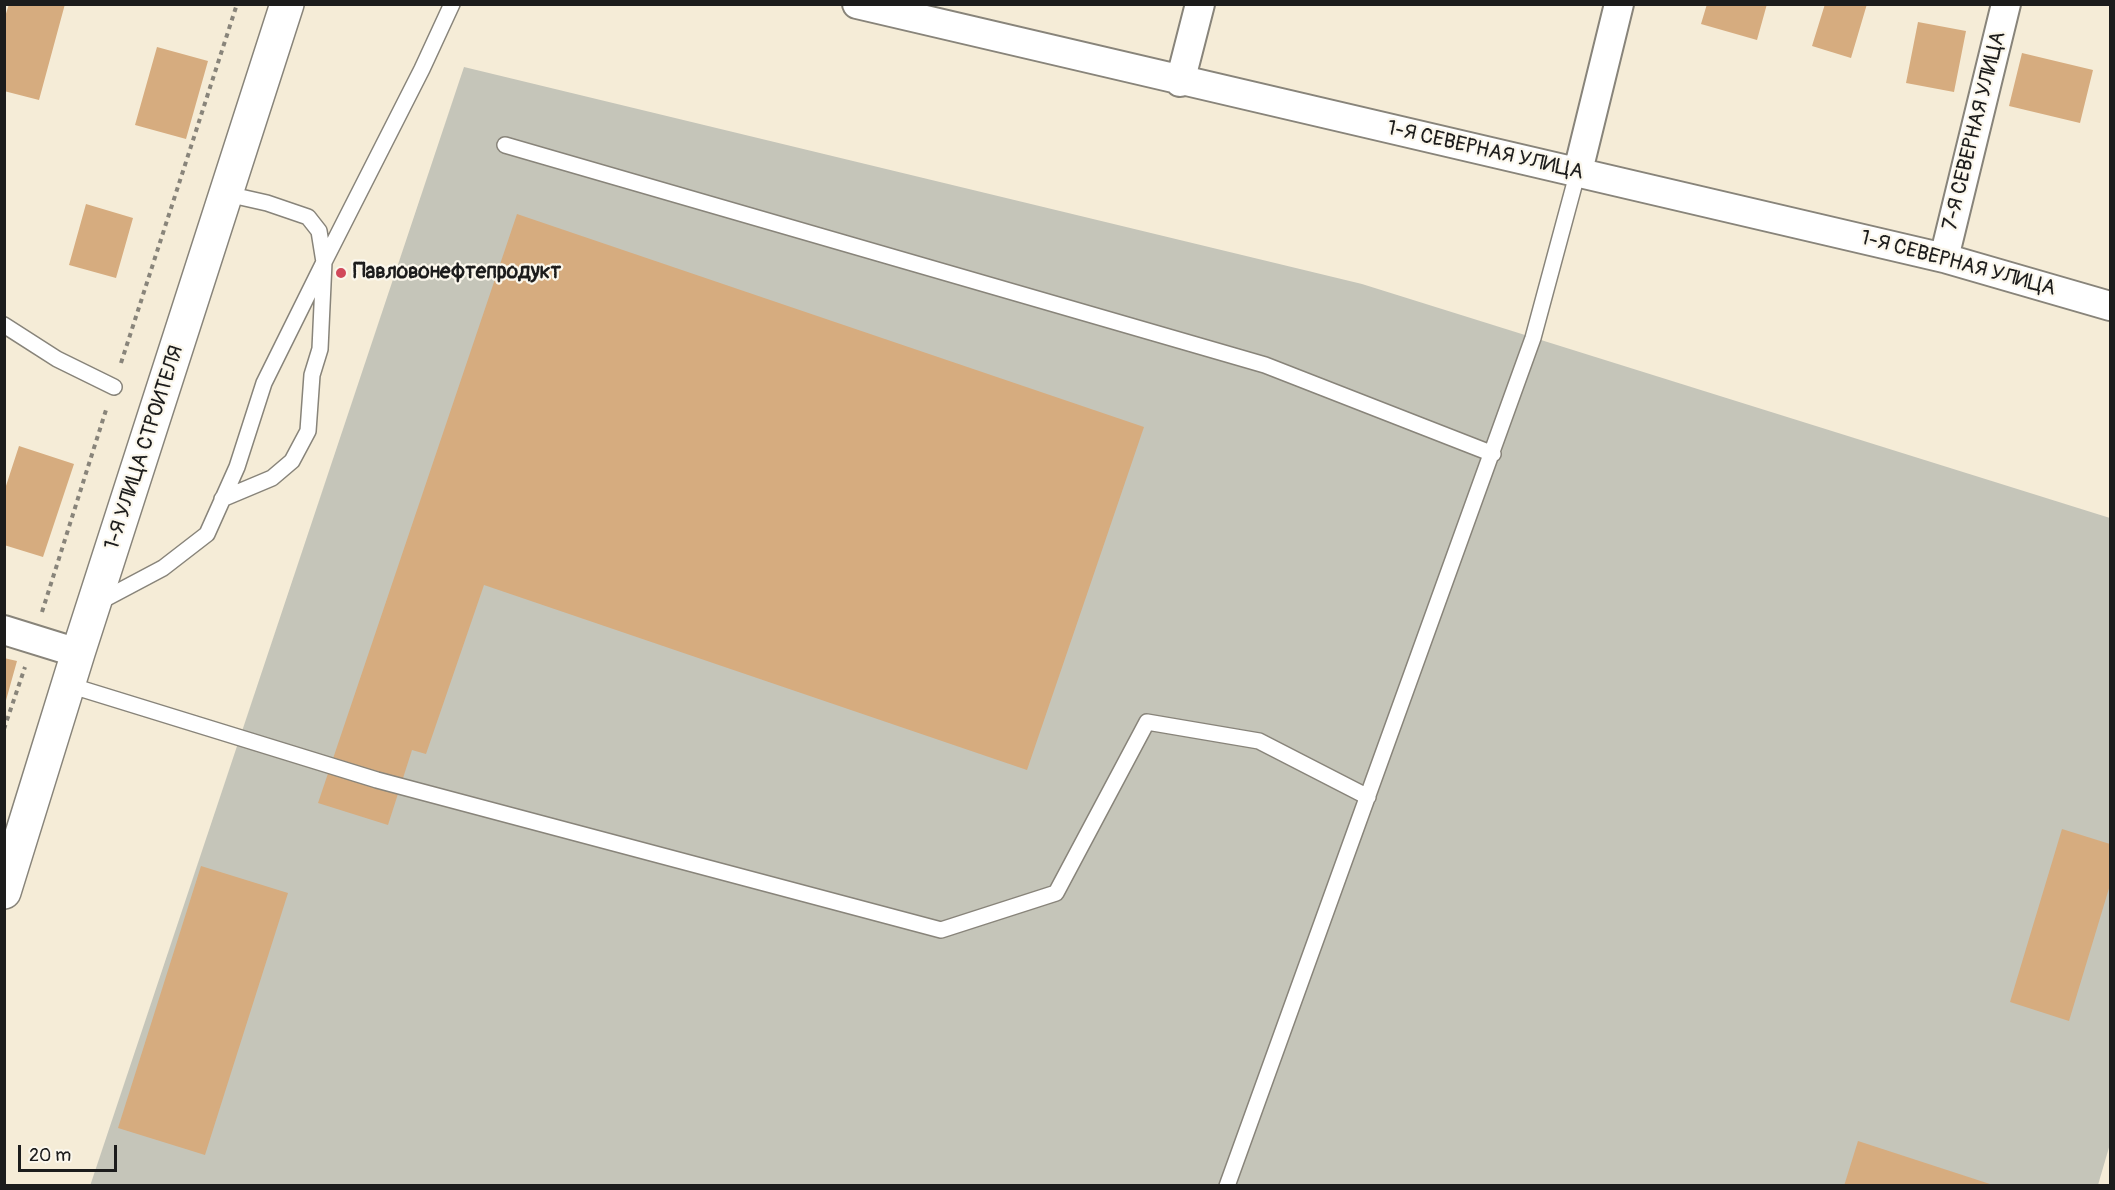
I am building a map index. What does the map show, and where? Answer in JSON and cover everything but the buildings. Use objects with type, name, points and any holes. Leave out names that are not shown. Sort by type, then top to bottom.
[{"type":"street","name":"1-Я УЛИЦА СТРОИТЕЛЯ","points":[[4,892],[78,653],[287,4]]},
{"type":"street","name":"1-Я СЕВЕРНАЯ УЛИЦА","points":[[857,4],[1180,82],[1578,171],[1944,258],[2110,306]]},
{"type":"street","points":[[1180,82],[1200,4]]},
{"type":"street","points":[[1578,171],[1619,4]]},
{"type":"street","name":"7-Я СЕВЕРНАЯ УЛИЦА","points":[[1944,258],[2006,4]]},
{"type":"street","points":[[4,630],[78,653]]},
{"type":"lane","points":[[94,605],[163,568],[207,534],[237,467],[264,383],[423,69],[452,4]]},
{"type":"lane","points":[[505,145],[1265,365],[1493,454]]},
{"type":"lane","points":[[1227,1185],[1493,454],[1533,338],[1578,171]]},
{"type":"lane","points":[[222,499],[279,472],[292,461],[308,431],[312,375],[320,349],[324,262],[319,231],[308,217],[267,203],[227,194]]},
{"type":"lane","points":[[4,325],[57,359],[114,387]]},
{"type":"lane","points":[[69,685],[377,780],[940,930],[1056,893],[1147,722],[1258,741],[1368,797]]},
{"type":"shaded area","points":[[464,67],[1362,284],[2110,518],[2110,1144],[2098,1185],[90,1186]]},
{"type":"place","name":"Павловонефтепродукт","points":[[341,273]]}]
